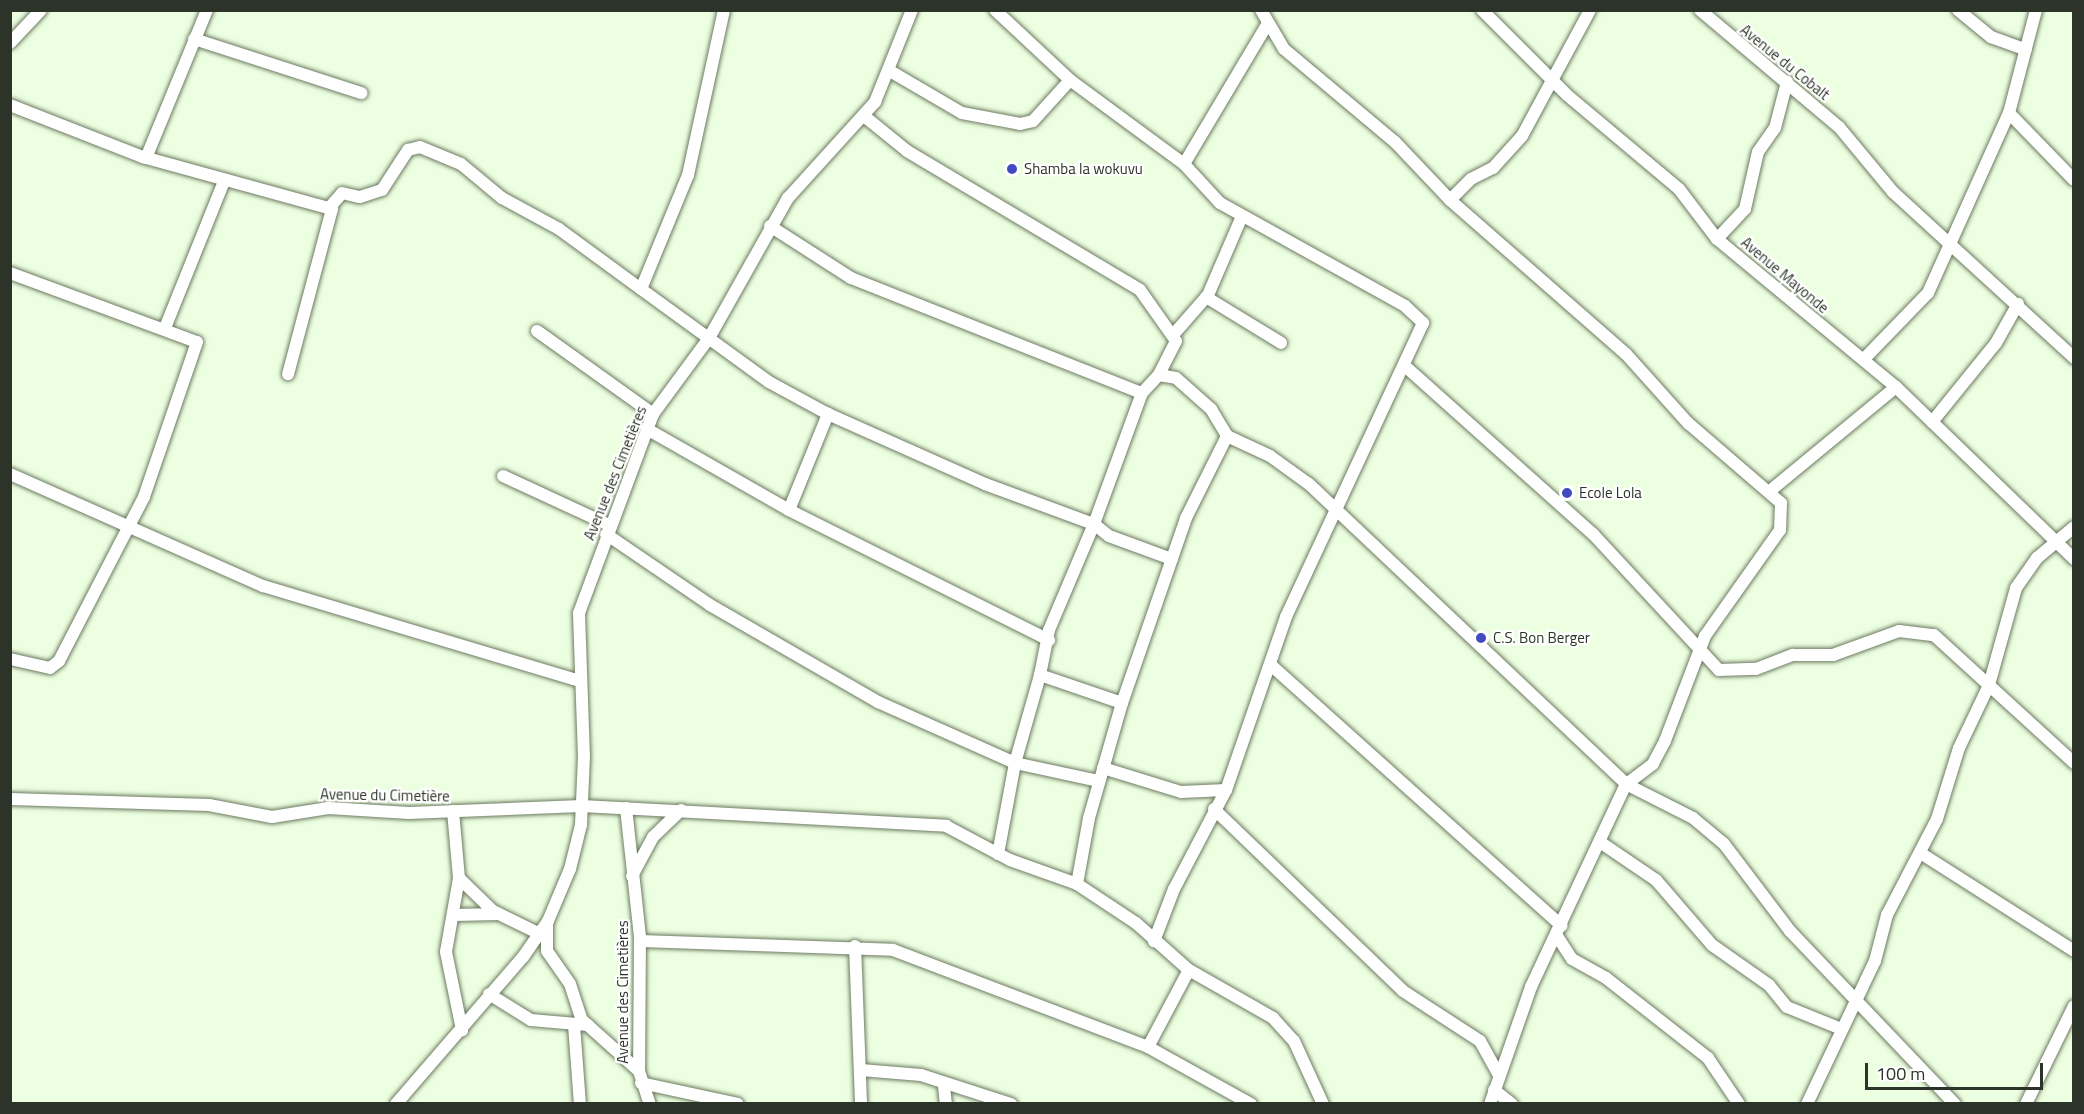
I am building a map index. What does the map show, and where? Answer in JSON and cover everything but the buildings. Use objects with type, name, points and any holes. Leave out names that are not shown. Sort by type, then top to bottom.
[{"type":"street","points":[[10,43],[41,10]]},
{"type":"street","points":[[146,158],[207,10]]},
{"type":"street","points":[[641,289],[688,175],[724,10]]},
{"type":"street","name":"Avenue des Cimetières","points":[[548,921],[579,839],[582,806],[579,613],[607,529],[653,414],[709,338],[770,226],[807,176],[864,117],[890,71],[912,10]]},
{"type":"street","points":[[994,10],[1070,80],[1184,164],[1221,203],[1419,316],[1423,328],[1286,616],[1272,666],[1226,790],[1214,809],[1154,941]]},
{"type":"street","points":[[1261,10],[1284,49],[1384,133],[1450,200],[1618,347],[1698,433],[1771,490],[1781,503],[1780,530],[1705,636],[1702,652],[1653,764],[1626,784],[1560,931],[1531,987],[1490,1104]]},
{"type":"street","name":"Avenue Mayonde","points":[[1482,10],[1551,79],[1679,189],[1717,239],[1896,387],[2073,559]]},
{"type":"street","points":[[1450,200],[1508,152],[1536,115],[1551,79],[1590,10]]},
{"type":"street","name":"Avenue du Cobalt","points":[[1700,10],[1850,138],[1893,192],[1947,243],[2018,304],[2073,358]]},
{"type":"street","points":[[1958,10],[1991,37],[2026,51]]},
{"type":"street","points":[[1864,359],[1928,293],[1947,243],[2009,113],[2036,10]]},
{"type":"street","points":[[1184,164],[1268,23]]},
{"type":"street","points":[[194,39],[361,93]]},
{"type":"street","points":[[890,71],[962,113],[1020,124],[1033,121],[1070,80]]},
{"type":"street","points":[[1717,239],[1745,209],[1758,152],[1775,128],[1787,82]]},
{"type":"street","points":[[10,105],[146,158],[224,181],[330,207]]},
{"type":"street","points":[[2009,113],[2073,180]]},
{"type":"street","points":[[864,117],[948,176],[1124,277],[1145,296],[1173,335],[1176,345],[1159,375],[1142,393],[1049,640],[1015,763],[998,854]]},
{"type":"street","points":[[330,207],[342,193],[360,196],[382,190],[408,150],[420,147],[461,164],[502,198],[559,229],[769,382],[828,414],[985,484],[1094,524],[1109,536],[1172,559]]},
{"type":"street","points":[[165,328],[224,181]]},
{"type":"street","points":[[288,374],[334,218],[330,207]]},
{"type":"street","points":[[1173,335],[1206,297],[1242,216]]},
{"type":"street","points":[[770,226],[851,278],[1142,393]]},
{"type":"street","points":[[10,273],[165,328],[197,342],[128,531],[55,666],[10,659]]},
{"type":"street","points":[[1206,297],[1281,342]]},
{"type":"street","points":[[1932,422],[1996,343],[2018,304]]},
{"type":"street","points":[[537,331],[653,414]]},
{"type":"street","points":[[1406,367],[1593,534],[1719,670],[1738,672],[1793,655],[1833,655],[1911,630],[1944,640],[2073,763]]},
{"type":"street","points":[[1159,375],[1176,378],[1211,409],[1227,436],[1270,456],[1337,512],[1626,784],[1693,818],[1724,844],[1790,931],[1955,1104]]},
{"type":"street","points":[[1771,490],[1896,387]]},
{"type":"street","points":[[789,510],[828,414]]},
{"type":"street","points":[[647,429],[789,510],[1049,640]]},
{"type":"street","points":[[1077,884],[1099,781],[1122,703],[1172,559],[1227,436]]},
{"type":"street","points":[[10,474],[128,531],[262,586],[579,681]]},
{"type":"street","points":[[503,476],[607,529],[800,659],[1015,763],[1099,781]]},
{"type":"street","points":[[1807,1104],[1839,1028],[1875,961],[1887,915],[1922,854],[1959,748],[1989,685],[2016,588],[2055,542],[2073,527]]},
{"type":"street","points":[[1272,666],[1560,931],[1572,959],[1606,978],[1708,1058],[1739,1104]]},
{"type":"street","points":[[1040,675],[1122,703]]},
{"type":"street","points":[[1103,768],[1181,792],[1226,790]]},
{"type":"street","name":"Avenue du Cimetière","points":[[10,799],[209,805],[272,817],[328,808],[453,811],[582,806],[933,824],[958,831],[998,854],[1077,884],[1189,970],[1282,1026],[1323,1104]]},
{"type":"street","name":"Avenue des Cimetières","points":[[626,808],[640,941],[640,1077],[650,1104]]},
{"type":"street","points":[[1214,809],[1403,991],[1480,1041],[1499,1075]]},
{"type":"street","points":[[632,876],[653,837],[681,810]]},
{"type":"street","points":[[453,811],[459,878],[446,952],[462,1030]]},
{"type":"street","points":[[1600,842],[1656,880],[1712,945],[1768,985],[1787,1007],[1839,1028]]},
{"type":"street","points":[[1922,854],[2073,951]]},
{"type":"street","points":[[459,878],[499,914],[540,934]]},
{"type":"street","points":[[454,915],[499,914]]},
{"type":"street","points":[[400,1102],[462,1030],[548,921]]},
{"type":"street","points":[[548,921],[547,951],[588,1025],[640,1077],[738,1104]]},
{"type":"street","points":[[640,941],[855,946],[893,950],[936,963],[1148,1047],[1251,1104]]},
{"type":"street","points":[[855,946],[861,1104]]},
{"type":"street","points":[[1148,1047],[1189,970]]},
{"type":"street","points":[[489,994],[531,1020],[588,1025]]},
{"type":"street","points":[[2026,1104],[2073,1006]]},
{"type":"street","points":[[574,1025],[580,1104]]},
{"type":"street","points":[[861,1070],[921,1075],[944,1086],[1011,1104]]},
{"type":"street","points":[[944,1086],[946,1104]]},
{"type":"street","points":[[1494,1090],[1512,1104]]},
{"type":"place","name":"Shamba la wokuvu","points":[[1012,169]]},
{"type":"place","name":"Ecole Lola","points":[[1567,493]]},
{"type":"place","name":"C.S. Bon Berger","points":[[1481,638]]}]
